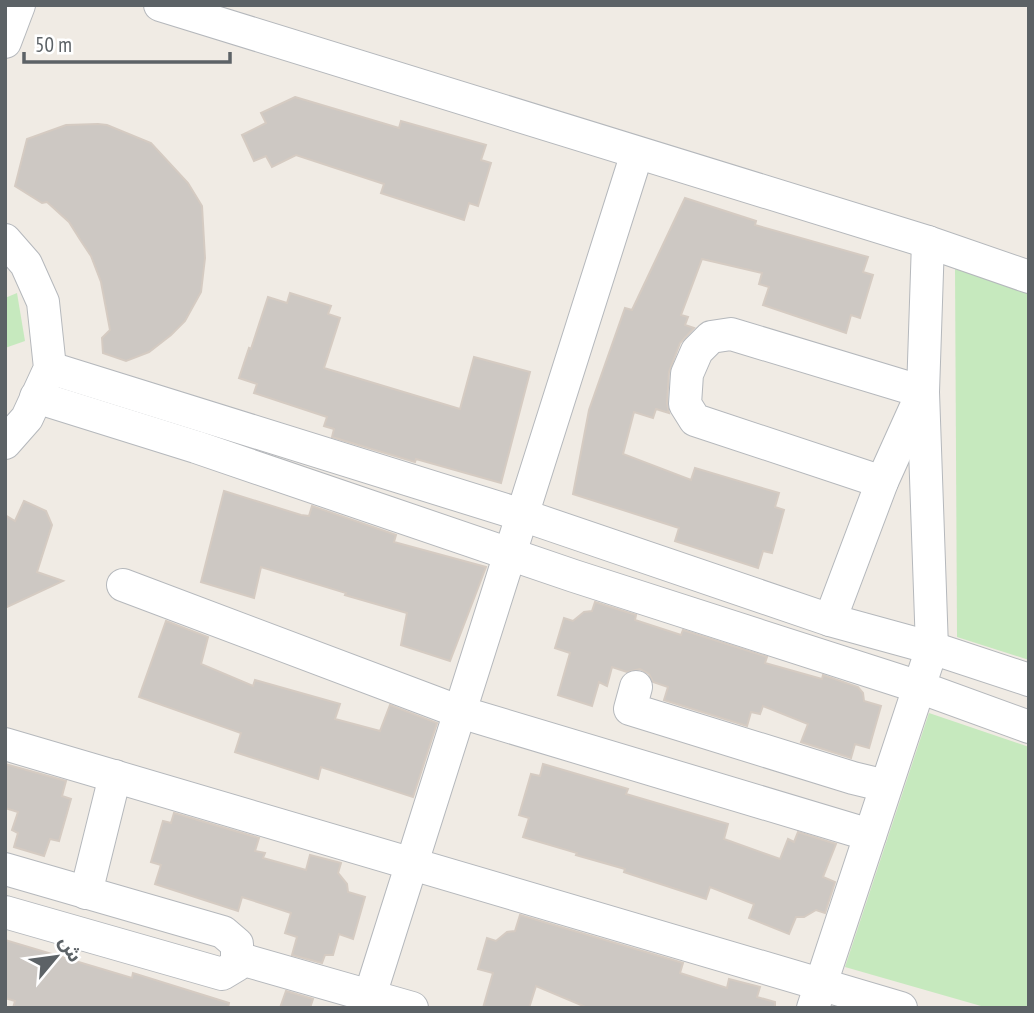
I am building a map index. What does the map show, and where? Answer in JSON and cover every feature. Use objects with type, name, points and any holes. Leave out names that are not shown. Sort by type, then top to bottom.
[{"type":"street","points":[[5,42],[19,5]]},
{"type":"street","points":[[160,5],[928,242],[1029,277]]},
{"type":"street","points":[[368,1001],[638,153]]},
{"type":"street","points":[[5,240],[26,264],[43,302],[50,368],[27,418],[5,443]]},
{"type":"street","points":[[817,996],[932,648],[923,392],[928,242]]},
{"type":"street","points":[[882,482],[695,420],[685,404],[687,374],[697,351],[711,337],[731,334],[923,392]]},
{"type":"street","points":[[50,368],[522,515],[830,621],[932,648],[1029,680]]},
{"type":"street","points":[[830,621],[882,482],[923,392]]},
{"type":"street","points":[[36,397],[196,447],[574,576],[919,687],[1029,727]]},
{"type":"street","points":[[196,447],[203,416]]},
{"type":"street","points":[[123,585],[460,712],[870,835]]},
{"type":"street","points":[[636,687],[631,709],[886,786]]},
{"type":"street","points":[[5,744],[412,864],[817,996],[901,1008]]},
{"type":"street","points":[[86,892],[115,776]]},
{"type":"street","points":[[5,869],[223,932],[237,944],[237,965],[222,974],[5,912]]},
{"type":"street","points":[[237,958],[368,1001],[412,1008]]},
{"type":"green space","points":[[955,269],[1029,292],[1029,660],[957,637]]},
{"type":"green space","points":[[17,293],[25,341],[5,348],[5,298]]},
{"type":"green space","points":[[929,713],[1029,747],[1029,1008],[988,1008],[845,967]]},
{"type":"building","points":[[295,97],[399,128],[401,121],[486,145],[481,160],[491,163],[478,206],[469,203],[464,220],[381,193],[384,184],[296,155],[272,167],[266,156],[254,161],[242,135],[266,123],[261,113]]},
{"type":"building","points":[[98,124],[151,143],[188,183],[202,206],[205,258],[201,292],[185,321],[171,335],[149,352],[126,361],[103,353],[102,338],[110,330],[101,282],[91,256],[69,222],[47,202],[42,203],[15,186],[27,139],[66,125]]},
{"type":"building","points":[[685,198],[756,221],[755,225],[868,257],[863,272],[873,275],[860,318],[851,315],[846,333],[763,305],[769,287],[759,284],[762,273],[702,259],[681,315],[688,317],[685,325],[694,328],[680,343],[669,372],[669,413],[656,409],[653,418],[634,412],[623,454],[691,480],[695,468],[779,493],[775,507],[784,510],[772,553],[763,551],[758,568],[675,541],[679,528],[573,494],[589,410],[625,308],[632,310]]},
{"type":"building","points":[[290,293],[331,306],[328,314],[340,318],[324,368],[460,409],[474,357],[530,372],[501,483],[416,459],[415,462],[332,437],[334,429],[324,426],[327,417],[254,393],[257,384],[239,378],[249,348],[251,349],[268,297],[287,303]]},
{"type":"building","points":[[224,491],[301,515],[309,516],[312,506],[396,535],[394,542],[486,567],[450,661],[401,645],[407,613],[345,595],[346,593],[261,567],[254,598],[201,582]]},
{"type":"building","points":[[24,501],[46,511],[52,525],[37,572],[63,581],[5,608],[5,515],[15,521]]},
{"type":"building","points":[[595,602],[636,615],[635,620],[681,635],[683,630],[767,657],[765,663],[822,679],[823,675],[858,687],[863,693],[864,701],[881,706],[869,748],[855,744],[851,758],[801,742],[808,724],[763,706],[760,714],[751,712],[747,726],[664,700],[668,687],[653,682],[649,674],[640,669],[627,672],[612,667],[607,686],[599,682],[592,706],[558,695],[570,653],[555,648],[564,618],[573,621],[584,612],[592,611]]},
{"type":"building","points":[[166,621],[208,637],[201,664],[253,686],[255,680],[340,704],[335,719],[380,731],[390,705],[437,723],[413,797],[321,767],[318,779],[235,752],[241,733],[139,697]]},
{"type":"building","points":[[5,764],[66,781],[62,796],[71,799],[59,841],[50,839],[44,856],[14,847],[18,833],[12,830],[18,812],[5,808]]},
{"type":"building","points":[[543,764],[628,789],[626,794],[728,824],[724,839],[780,859],[788,839],[794,842],[798,832],[836,844],[823,877],[835,882],[825,913],[816,910],[804,917],[796,917],[789,934],[749,918],[754,904],[710,887],[706,899],[624,872],[625,869],[523,837],[529,818],[519,815],[531,774],[540,776]]},
{"type":"building","points":[[174,813],[259,838],[255,851],[265,853],[263,858],[306,870],[310,855],[341,863],[338,873],[347,884],[348,892],[365,897],[353,939],[339,934],[333,955],[325,955],[322,963],[292,955],[297,937],[285,933],[291,913],[242,897],[238,911],[155,884],[161,865],[151,862],[163,821],[171,823]]},
{"type":"building","points":[[520,915],[683,963],[680,973],[727,988],[729,979],[760,987],[757,997],[775,1002],[775,1008],[588,1008],[536,986],[529,1008],[483,1008],[493,973],[478,969],[487,938],[496,941],[507,932],[515,931]]},
{"type":"building","points":[[5,940],[132,978],[133,973],[229,1003],[228,1008],[13,1008],[15,1001],[5,998]]},
{"type":"building","points":[[286,991],[313,999],[310,1008],[280,1008]]}]
